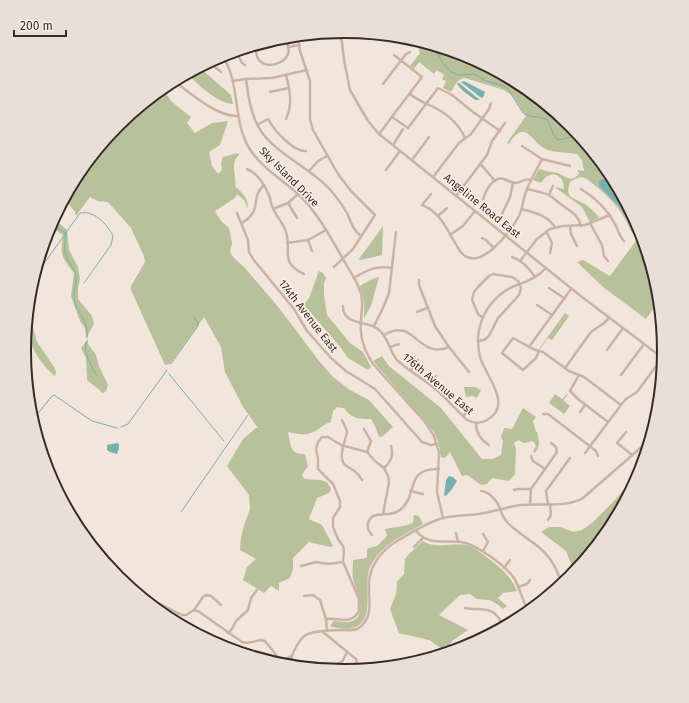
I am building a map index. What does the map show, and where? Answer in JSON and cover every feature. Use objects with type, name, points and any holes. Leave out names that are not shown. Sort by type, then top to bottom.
[{"type":"street","name":"Angeline Road East","points":[[340,38],[350,90],[368,122],[379,134],[571,289],[658,354]]},
{"type":"street","points":[[299,42],[311,86],[311,123],[335,171],[351,191],[375,215],[353,249],[334,267]]},
{"type":"street","points":[[256,51],[260,59],[265,64],[272,66],[277,65],[284,60],[287,55],[288,47],[286,44]]},
{"type":"street","points":[[288,47],[299,45]]},
{"type":"street","points":[[383,84],[406,54],[410,52]]},
{"type":"street","points":[[379,134],[422,77],[394,55]]},
{"type":"street","points":[[239,57],[242,64],[245,65]]},
{"type":"street","name":"Sky Island Drive","points":[[226,62],[233,81],[241,131],[245,140],[261,163],[298,194],[326,230],[360,289],[363,302],[361,333],[363,345],[370,359],[428,426],[437,444],[440,458],[437,492],[443,518]]},
{"type":"street","points":[[214,66],[221,72]]},
{"type":"street","points":[[233,81],[246,79],[268,79],[307,70]]},
{"type":"street","points":[[286,75],[290,99],[289,113],[286,119]]},
{"type":"street","points":[[246,79],[249,104],[257,124],[266,138],[274,146],[321,180],[333,193],[345,210],[354,229],[361,236]]},
{"type":"street","points":[[179,85],[222,113],[230,116],[238,116]]},
{"type":"street","points":[[270,92],[289,88]]},
{"type":"street","points":[[392,117],[408,128],[438,88],[452,95],[500,131]]},
{"type":"street","points":[[410,94],[440,110],[459,126],[465,138]]},
{"type":"street","points":[[433,177],[459,143],[471,134],[489,109],[490,103]]},
{"type":"street","points":[[257,124],[268,119],[285,140],[301,151],[306,151]]},
{"type":"street","points":[[456,196],[487,154],[492,141],[505,123]]},
{"type":"street","points":[[393,145],[403,129]]},
{"type":"street","points":[[412,160],[429,137]]},
{"type":"street","points":[[522,146],[542,159],[570,166]]},
{"type":"street","points":[[386,170],[400,151]]},
{"type":"street","points":[[309,172],[318,161],[327,156]]},
{"type":"street","points":[[430,194],[422,205],[430,209],[438,216],[462,253],[471,258],[482,257],[494,248],[517,219],[522,209],[527,189],[542,159]]},
{"type":"street","points":[[480,164],[495,181]]},
{"type":"street","points":[[247,169],[252,172],[264,185],[270,197],[273,209],[284,228],[289,262],[294,269],[304,274]]},
{"type":"street","points":[[483,199],[495,181],[502,179],[513,183],[526,179],[531,180]]},
{"type":"street","points":[[502,214],[510,197],[513,183]]},
{"type":"street","points":[[237,213],[242,223],[255,212],[257,194],[264,185]]},
{"type":"street","points":[[548,195],[553,186]]},
{"type":"street","points":[[527,189],[548,195],[574,213],[581,226]]},
{"type":"street","points":[[581,190],[595,199],[610,215],[616,225],[620,237],[624,241]]},
{"type":"street","points":[[273,209],[288,203],[298,194]]},
{"type":"street","points":[[288,203],[297,218]]},
{"type":"street","points":[[438,216],[448,208]]},
{"type":"street","points":[[522,209],[542,215],[552,223],[555,228]]},
{"type":"street","points":[[450,235],[463,226],[475,211]]},
{"type":"street","points":[[520,261],[537,239],[546,232],[555,228],[581,226],[610,215]]},
{"type":"street","name":"174th Avenue East","points":[[242,223],[248,240],[249,252],[253,259],[294,309],[307,331],[331,358],[346,371],[375,389],[422,442],[430,445],[437,444]]},
{"type":"street","points":[[590,223],[602,246],[604,256],[608,261]]},
{"type":"street","points":[[570,226],[571,234],[577,246]]},
{"type":"street","points":[[287,243],[308,240],[326,230]]},
{"type":"street","points":[[374,326],[387,298],[396,232]]},
{"type":"street","points":[[546,232],[552,242],[550,253]]},
{"type":"street","points":[[482,238],[494,248]]},
{"type":"street","points":[[308,240],[312,251]]},
{"type":"street","points":[[512,257],[529,268],[535,277]]},
{"type":"street","points":[[354,278],[373,268],[392,268]]},
{"type":"street","points":[[476,423],[484,422],[493,416],[497,409],[498,401],[492,381],[480,359],[478,341],[482,318],[491,304],[508,289],[535,277],[546,268]]},
{"type":"street","points":[[478,341],[486,340],[491,334],[498,318],[520,294],[520,284],[517,280],[512,277],[497,274],[489,276],[472,294],[477,312],[482,318]]},
{"type":"street","points":[[419,280],[419,285],[435,326],[449,347],[469,372]]},
{"type":"street","points":[[549,288],[564,298]]},
{"type":"street","points":[[529,347],[571,289]]},
{"type":"street","points":[[537,305],[552,315]]},
{"type":"street","name":"176th Avenue East","points":[[342,306],[343,311],[352,321],[374,326],[384,335],[396,358],[447,399],[469,421],[476,423],[478,433],[483,441],[488,445]]},
{"type":"street","points":[[417,312],[427,308]]},
{"type":"street","points":[[565,368],[591,332],[604,324],[609,318]]},
{"type":"street","points":[[607,350],[623,328]]},
{"type":"street","points":[[384,335],[392,331],[402,331],[412,334],[428,348],[439,350],[449,347]]},
{"type":"street","points":[[539,351],[536,358],[523,370],[502,354],[514,338],[529,347],[539,351],[546,354],[621,405]]},
{"type":"street","points":[[390,347],[399,344]]},
{"type":"street","points":[[621,375],[644,344]]},
{"type":"street","points":[[411,370],[418,360]]},
{"type":"street","points":[[585,453],[624,401],[637,392],[657,365]]},
{"type":"street","points":[[579,375],[570,391],[585,405],[608,422]]},
{"type":"street","points":[[429,384],[436,376]]},
{"type":"street","points":[[447,399],[452,393]]},
{"type":"street","points":[[580,412],[585,405]]},
{"type":"street","points":[[463,416],[470,409]]},
{"type":"street","points":[[543,414],[548,414],[590,446],[598,456]]},
{"type":"street","points":[[342,420],[348,431],[342,455],[342,462],[347,467],[356,471],[362,480]]},
{"type":"street","points":[[364,429],[371,441],[367,452]]},
{"type":"street","points":[[626,432],[617,443],[632,455]]},
{"type":"street","points":[[326,619],[334,618],[347,621],[355,617],[359,611],[359,599],[342,562],[344,550],[343,546],[338,540],[333,524],[334,518],[340,507],[340,501],[333,484],[318,469],[316,448],[319,440],[326,436],[344,446],[367,452],[384,468],[389,482],[383,514]]},
{"type":"street","points":[[530,504],[531,489],[556,454],[556,448],[551,443]]},
{"type":"street","points":[[384,468],[392,458],[393,453],[391,446]]},
{"type":"street","points":[[194,610],[202,613],[236,639],[246,643],[265,640],[277,657],[285,659],[290,657],[303,637],[322,632],[352,630],[366,620],[370,611],[369,580],[379,556],[388,547],[432,522],[443,518],[478,514],[530,504],[571,503],[581,499],[643,446]]},
{"type":"street","points":[[531,456],[533,461],[545,469]]},
{"type":"street","points":[[548,520],[551,515],[546,492],[570,458]]},
{"type":"street","points":[[372,535],[368,528],[369,520],[375,515],[392,514],[401,510],[407,502],[414,480],[427,470],[439,469]]},
{"type":"street","points":[[514,490],[531,489]]},
{"type":"street","points":[[410,491],[423,494]]},
{"type":"street","points":[[481,491],[485,491],[497,500],[507,522],[548,555],[559,575],[559,579]]},
{"type":"street","points":[[416,531],[423,538],[437,542],[458,542],[475,546],[483,551],[513,577],[526,607]]},
{"type":"street","points":[[456,533],[458,542]]},
{"type":"street","points":[[483,534],[488,542],[483,551]]},
{"type":"street","points":[[414,547],[423,538]]},
{"type":"street","points":[[504,568],[510,560]]},
{"type":"street","points":[[301,566],[316,562],[328,564],[342,562]]},
{"type":"street","points":[[518,587],[527,584],[530,580]]},
{"type":"street","points":[[228,633],[236,621],[248,610],[251,598],[257,590]]},
{"type":"street","points":[[159,604],[182,615],[186,615],[194,610],[206,595],[211,596],[221,605]]},
{"type":"street","points":[[304,596],[313,595],[320,600],[326,619],[327,632]]},
{"type":"street","points":[[465,608],[492,611],[497,614],[501,622]]},
{"type":"street","points":[[495,626],[505,620]]},
{"type":"street","points":[[322,632],[357,661],[358,664]]},
{"type":"street","points":[[335,665],[341,662],[347,652]]},
{"type":"street","points":[[291,660],[292,654]]},
{"type":"green space","points":[[418,47],[445,55],[483,70],[519,91],[551,116],[580,145],[605,177],[626,213],[636,237],[614,203],[587,179],[574,179],[570,182],[568,192],[571,197],[585,204],[599,217],[590,222],[582,207],[556,188],[564,189],[562,179],[559,176],[548,176],[541,183],[533,180],[539,169],[558,173],[571,179],[574,178],[579,173],[577,171],[578,170],[584,171],[582,160],[577,154],[548,150],[524,132],[520,132],[509,144],[507,143],[526,116],[513,96],[504,90],[465,78],[458,81],[451,92],[443,88],[446,81],[442,79],[444,75],[437,70],[434,74],[419,62],[414,69],[410,66],[420,53]]},
{"type":"green space","points":[[204,71],[231,95],[233,104],[221,101],[202,88],[191,78]]},
{"type":"green space","points":[[166,94],[172,102],[191,117],[187,123],[195,133],[212,123],[228,121],[220,145],[209,152],[212,166],[218,174],[222,170],[221,163],[223,157],[238,153],[239,155],[234,162],[235,186],[246,198],[248,208],[244,200],[237,194],[235,198],[215,211],[221,221],[229,228],[232,243],[230,252],[279,308],[333,377],[350,390],[369,400],[393,427],[383,436],[379,437],[371,419],[356,418],[344,408],[337,407],[333,411],[331,422],[325,424],[314,432],[302,434],[288,432],[290,445],[293,451],[300,454],[305,454],[308,466],[302,475],[304,479],[327,482],[331,489],[329,493],[317,498],[309,519],[322,525],[333,546],[330,547],[309,542],[293,558],[293,569],[290,578],[279,583],[279,591],[271,586],[264,593],[243,580],[247,567],[256,559],[240,550],[241,537],[250,509],[249,495],[227,466],[243,439],[258,428],[243,407],[225,372],[221,347],[204,317],[170,364],[165,365],[131,290],[131,286],[145,262],[144,256],[131,228],[108,202],[98,201],[90,197],[76,216],[75,212],[68,203],[84,177],[96,161],[123,130]]},
{"type":"green space","points":[[58,224],[67,230],[69,250],[78,267],[80,279],[78,299],[92,316],[94,324],[86,338],[85,328],[80,321],[71,296],[74,273],[63,257],[63,235],[56,230]]},
{"type":"green space","points":[[383,226],[382,255],[360,260],[359,259]]},
{"type":"green space","points":[[637,240],[647,270],[654,307],[646,319],[603,287],[577,262],[583,260],[610,276]]},
{"type":"green space","points":[[319,271],[323,273],[326,278],[324,284],[324,295],[327,315],[350,343],[363,352],[371,367],[368,370],[348,358],[304,305],[309,298]]},
{"type":"green space","points":[[379,277],[371,306],[364,318],[364,301],[360,286]]},
{"type":"green space","points":[[565,313],[569,316],[552,340],[548,338],[539,349]]},
{"type":"green space","points":[[33,325],[37,342],[54,367],[56,372],[55,376],[44,365],[35,353],[32,346]]},
{"type":"green space","points":[[88,339],[88,344],[96,355],[99,366],[108,385],[106,391],[103,393],[87,380],[86,358],[81,348]]},
{"type":"green space","points":[[382,356],[389,366],[441,408],[482,459],[493,459],[501,455],[503,441],[501,437],[504,428],[512,429],[523,408],[536,417],[533,421],[539,440],[537,450],[535,453],[533,451],[536,446],[533,441],[524,443],[519,440],[514,443],[516,449],[515,474],[509,481],[492,478],[487,484],[481,485],[467,475],[462,476],[450,452],[445,458],[441,457],[438,441],[434,432],[373,361]]},
{"type":"green space","points":[[464,387],[475,387],[481,390],[477,398],[472,396],[466,397]]},
{"type":"green space","points":[[555,394],[562,399],[567,394],[568,395],[563,400],[570,406],[564,414],[549,403]]},
{"type":"green space","points":[[629,484],[605,526],[572,567],[566,551],[541,532],[549,527],[560,527],[574,532],[582,530],[592,523]]},
{"type":"green space","points":[[414,515],[419,516],[423,524],[401,536],[387,546],[381,551],[371,565],[367,581],[367,610],[365,618],[361,624],[348,629],[330,626],[334,621],[349,622],[359,615],[360,604],[353,579],[353,560],[367,558],[367,549],[377,546],[387,536],[385,529],[413,523]]},
{"type":"green space","points":[[423,541],[433,545],[469,546],[484,555],[503,571],[511,580],[517,591],[503,593],[498,598],[507,606],[503,609],[490,600],[477,599],[470,594],[460,595],[439,615],[468,630],[453,640],[448,647],[442,649],[429,640],[399,633],[390,609],[396,594],[397,582],[404,574],[405,559]]},
{"type":"water","points":[[464,81],[485,92],[483,98],[461,82]]},
{"type":"water","points":[[457,83],[480,100],[476,100],[465,93]]},
{"type":"water","points":[[603,179],[607,180],[629,221],[619,206],[599,186],[599,181]]},
{"type":"water","points":[[119,444],[119,448],[117,454],[107,450],[107,445]]},
{"type":"water","points":[[449,476],[453,477],[457,481],[446,496],[444,495],[446,480]]},
{"type":"waterway","points":[[434,52],[438,54],[443,63],[451,72],[459,75],[474,74],[486,81],[501,85],[508,89],[523,113],[529,116],[548,120],[554,136],[558,140],[573,137]]},
{"type":"waterway","points":[[44,264],[80,213],[95,216],[104,223],[113,236],[111,245],[84,283]]},
{"type":"waterway","points":[[57,228],[66,233],[65,254],[75,271],[75,304],[87,328],[87,338]]},
{"type":"waterway","points":[[171,364],[198,326],[198,322],[194,318]]},
{"type":"waterway","points":[[86,342],[85,347],[87,356],[97,376]]},
{"type":"waterway","points":[[121,427],[128,424],[167,370]]},
{"type":"waterway","points":[[169,374],[224,441]]},
{"type":"waterway","points":[[37,414],[54,395],[92,421],[117,428]]},
{"type":"waterway","points":[[181,512],[248,415]]}]
